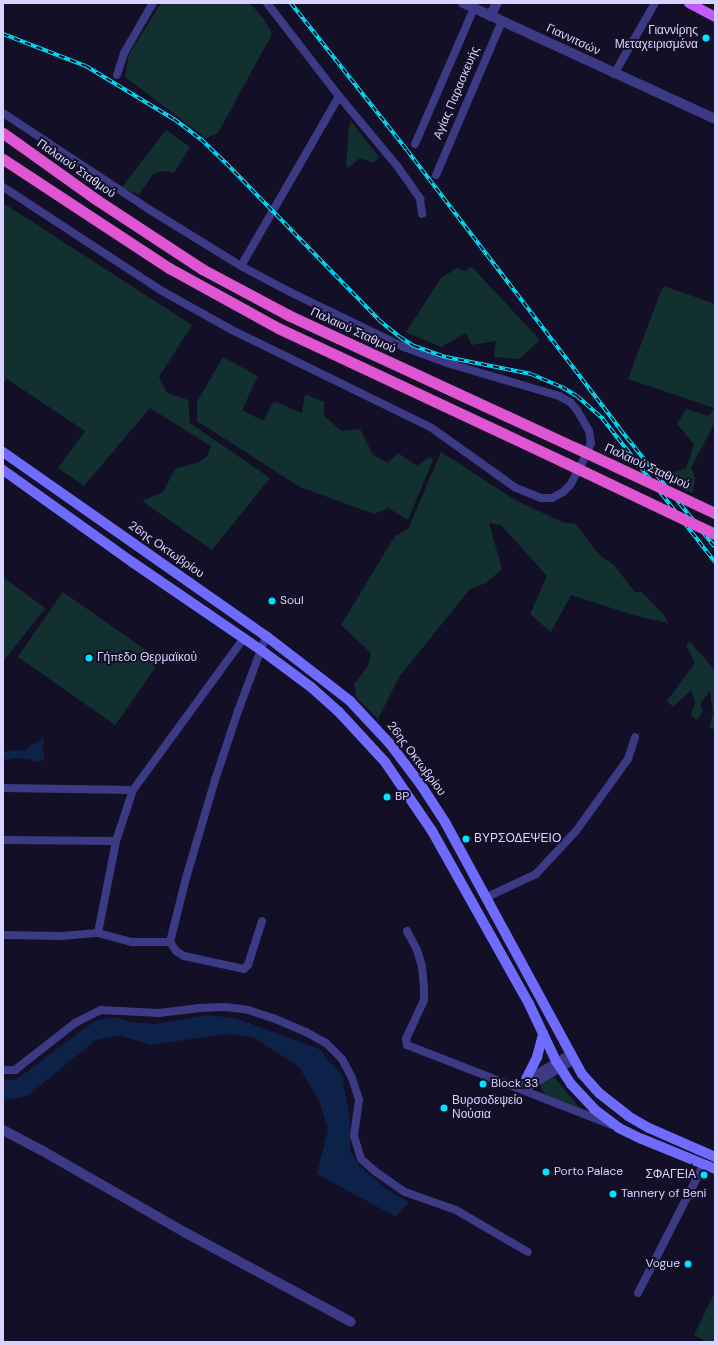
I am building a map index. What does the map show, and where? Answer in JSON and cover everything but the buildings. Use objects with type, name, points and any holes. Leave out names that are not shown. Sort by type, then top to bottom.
[{"type":"highway","name":"Παλαιού Σταθμού","points":[[3,134],[97,200],[202,269],[288,315],[715,513]]},
{"type":"highway","points":[[3,159],[169,268],[272,325],[715,534]]},
{"type":"main road","points":[[689,3],[715,17]]},
{"type":"main road","name":"26ης Οκτωβρίου","points":[[3,452],[266,636],[350,701],[390,744],[421,785],[487,897],[582,1074],[599,1093],[628,1116],[676,1141],[715,1157]]},
{"type":"main road","points":[[3,470],[243,639],[261,650],[310,687],[338,711],[385,762],[432,831],[529,1004],[558,1065],[579,1094],[604,1117],[619,1128],[715,1169]]},
{"type":"main road","points":[[526,1079],[536,1057],[543,1034]]},
{"type":"street","points":[[117,75],[124,53],[153,3]]},
{"type":"street","points":[[267,3],[339,96],[398,168],[420,199],[422,214]]},
{"type":"street","name":"Γιαννιτσών","points":[[463,3],[614,74],[715,119]]},
{"type":"street","points":[[490,16],[497,3]]},
{"type":"street","points":[[614,74],[656,3]]},
{"type":"street","points":[[414,144],[474,8]]},
{"type":"street","name":"Αγίας Παρασκευής","points":[[436,175],[502,22]]},
{"type":"street","points":[[241,266],[339,96]]},
{"type":"street","points":[[3,113],[150,210],[241,266],[290,292],[404,348],[446,363],[554,394],[570,402],[583,418],[589,431],[591,443],[570,485],[563,492],[547,498],[541,498],[516,488],[432,428],[232,330],[162,291],[3,187]]},
{"type":"street","points":[[262,921],[248,965],[244,968],[184,956],[176,951],[170,942],[182,892],[215,780],[238,711],[266,636]]},
{"type":"street","points":[[98,933],[116,841],[133,790],[243,639]]},
{"type":"street","points":[[487,897],[536,874],[576,831],[628,759],[635,737]]},
{"type":"street","points":[[3,788],[133,790]]},
{"type":"street","points":[[3,840],[116,841]]},
{"type":"street","points":[[407,931],[417,950],[422,966],[424,990],[424,1000],[406,1039],[406,1043],[409,1046],[619,1128]]},
{"type":"street","points":[[3,935],[62,936],[98,933],[132,942],[170,942]]},
{"type":"street","points":[[3,1070],[15,1070],[75,1023],[100,1010],[159,1013],[198,1008],[225,1007],[248,1010],[273,1018],[306,1032],[326,1043],[342,1059],[352,1078],[359,1100],[354,1136],[361,1159],[405,1192],[456,1210],[528,1252]]},
{"type":"street","points":[[523,1090],[572,1057]]},
{"type":"street","points":[[515,1087],[526,1079],[558,1065]]},
{"type":"street","points":[[3,1130],[41,1150],[186,1233],[351,1322]]},
{"type":"street","points":[[638,1293],[704,1164]]},
{"type":"green space","points":[[161,3],[250,3],[265,21],[272,34],[218,133],[206,138],[125,77],[129,54]]},
{"type":"green space","points":[[351,121],[379,157],[374,163],[360,158],[348,168],[346,165],[349,126]]},
{"type":"green space","points":[[166,130],[190,147],[174,173],[163,171],[153,174],[139,195],[122,187]]},
{"type":"green space","points":[[3,203],[192,325],[159,377],[167,393],[188,400],[190,423],[270,478],[212,550],[142,501],[163,492],[175,469],[199,462],[207,456],[211,446],[150,408],[84,486],[58,468],[85,431],[7,379],[3,383]]},
{"type":"green space","points":[[471,266],[540,340],[519,359],[494,357],[496,341],[472,345],[466,333],[441,347],[406,332],[441,278],[457,268],[466,271]]},
{"type":"green space","points":[[664,286],[715,304],[715,422],[691,468],[695,478],[693,493],[681,489],[670,477],[672,472],[686,469],[694,444],[677,424],[686,409],[709,416],[714,408],[628,379]]},
{"type":"green space","points":[[223,357],[258,376],[242,410],[263,421],[274,401],[302,413],[305,394],[324,402],[324,416],[342,431],[360,429],[373,455],[388,463],[398,453],[417,466],[429,457],[433,460],[408,520],[388,508],[374,514],[300,487],[197,421],[197,402]]},
{"type":"green space","points":[[441,452],[515,500],[562,522],[576,524],[600,556],[613,564],[635,592],[642,592],[664,615],[668,623],[633,615],[571,595],[551,632],[530,614],[547,576],[501,525],[489,523],[502,569],[486,583],[470,589],[399,677],[378,719],[356,697],[354,684],[368,666],[371,653],[341,625],[395,536],[408,529]]},
{"type":"green space","points":[[3,577],[45,608],[3,662]]},
{"type":"green space","name":"Γήπεδο Θερμαϊκού","points":[[63,592],[160,660],[115,725],[18,657]]},
{"type":"green space","points":[[690,642],[715,670],[715,730],[709,727],[713,713],[710,691],[700,704],[703,711],[697,720],[691,715],[695,702],[691,690],[673,707],[667,701],[695,663],[686,645]]},
{"type":"green space","points":[[554,1077],[583,1110],[544,1094],[540,1084]]},
{"type":"green space","points":[[715,1292],[715,1342],[708,1342],[694,1335]]},
{"type":"water","points":[[42,737],[44,741],[43,751],[45,758],[40,762],[34,762],[31,759],[13,758],[7,760],[4,758],[3,752],[14,750],[25,751],[32,744],[39,742]]},
{"type":"water","points":[[208,1015],[235,1018],[319,1049],[342,1075],[350,1119],[350,1151],[359,1165],[386,1189],[409,1202],[396,1217],[317,1174],[328,1130],[320,1103],[299,1067],[253,1037],[225,1034],[151,1045],[118,1035],[96,1040],[27,1096],[13,1099],[3,1099],[3,1080],[17,1079],[96,1020],[115,1017],[130,1022],[155,1024]]},
{"type":"railway","points":[[291,3],[407,150],[620,429],[715,547]]},
{"type":"railway","points":[[3,34],[86,66],[174,119],[201,139],[379,320],[414,346],[446,357],[531,374],[562,387],[577,396],[603,419],[715,562]]},
{"type":"place","name":"Γιαννίρης Μεταχειρισμένα","points":[[706,38]]},
{"type":"place","name":"Soul","points":[[272,601]]},
{"type":"place","name":"Γήπεδο Θερμαϊκού","points":[[89,658]]},
{"type":"place","name":"BP","points":[[387,797]]},
{"type":"place","name":"ΒΥΡΣΟΔΕΨΕΙΟ","points":[[466,839]]},
{"type":"place","name":"Block 33","points":[[483,1084]]},
{"type":"place","name":"Βυρσοδεψείο Νούσια","points":[[444,1108]]},
{"type":"place","name":"Porto Palace","points":[[546,1172]]},
{"type":"place","name":"ΣΦΑΓΕΙΑ","points":[[704,1175]]},
{"type":"place","name":"Tannery of Beni","points":[[613,1194]]},
{"type":"place","name":"Vogue","points":[[688,1264]]}]
